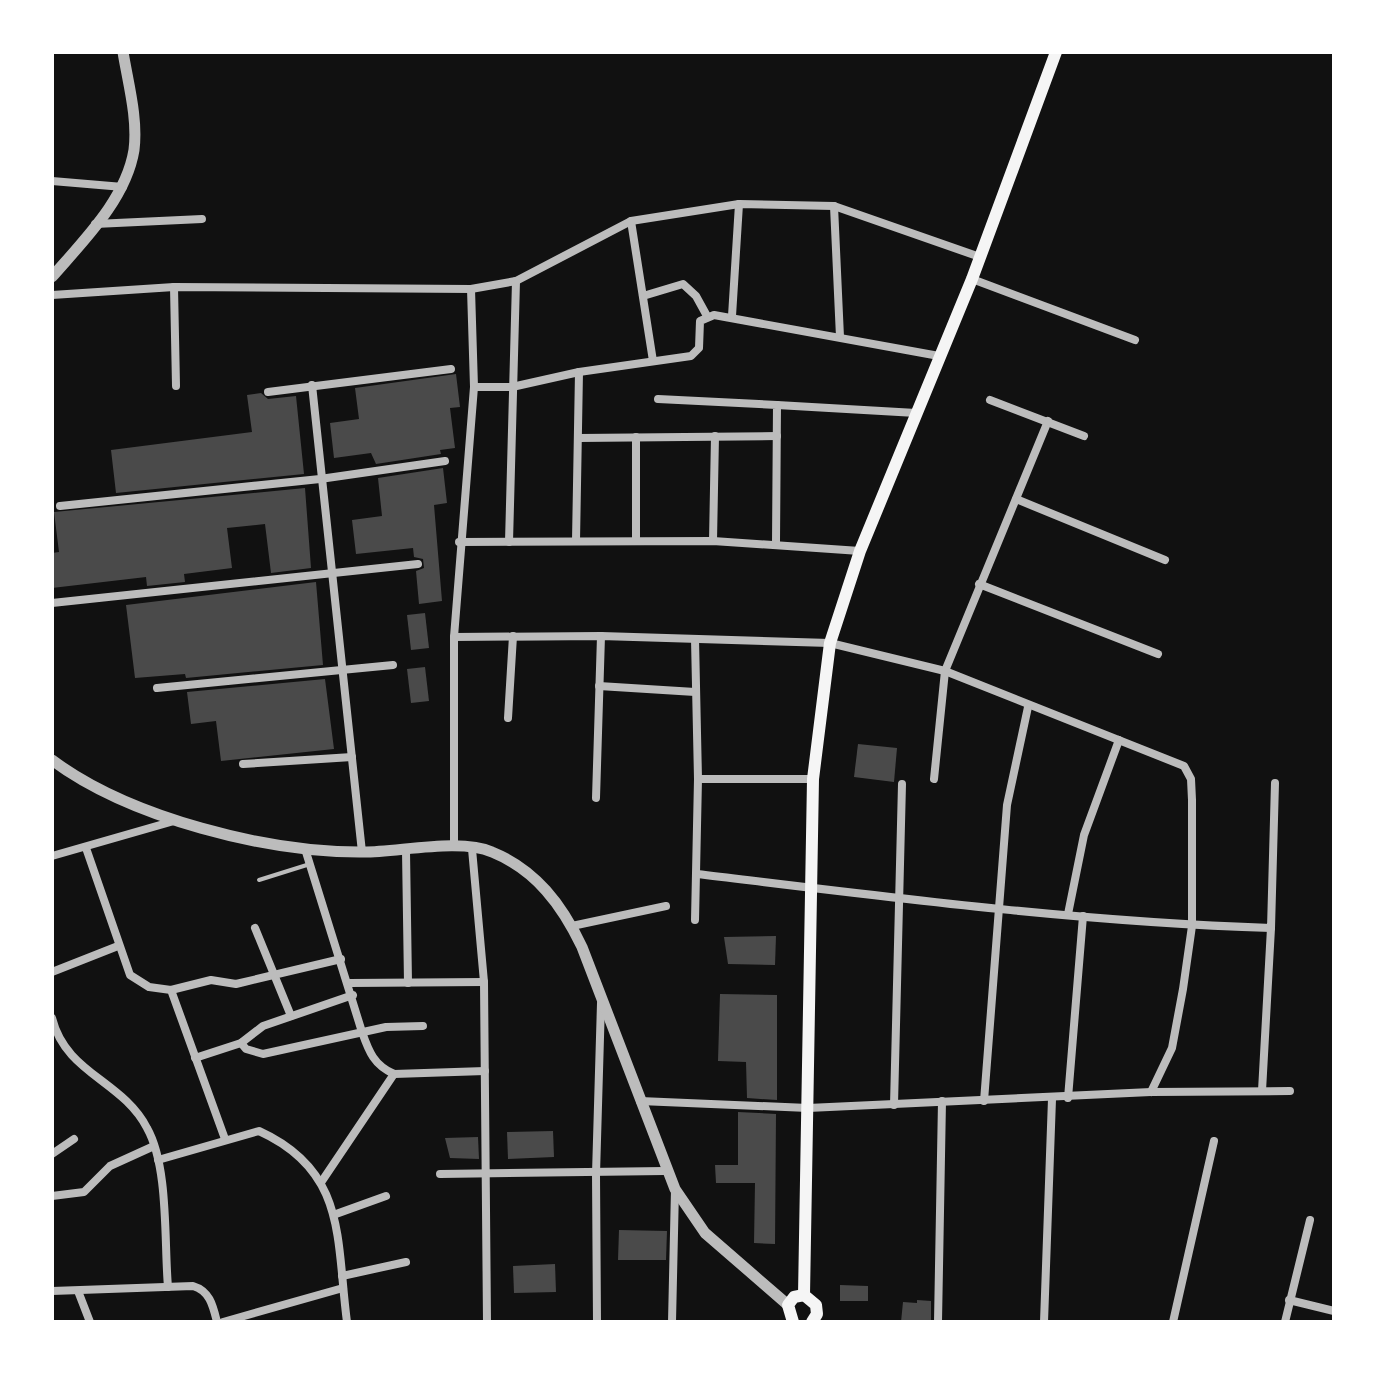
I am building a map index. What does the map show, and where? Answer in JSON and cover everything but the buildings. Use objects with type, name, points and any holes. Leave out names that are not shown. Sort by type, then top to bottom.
[{"type":"main road","points":[[804,1295],[813,779],[830,643],[860,551],[972,279],[1056,52]]},
{"type":"main road","points":[[791,1321],[788,1305],[794,1297],[804,1295]]},
{"type":"main road","points":[[804,1295],[816,1305],[816,1321]]},
{"type":"street","points":[[52,277],[124,187],[134,148],[133,111],[123,52]]},
{"type":"street","points":[[52,181],[124,187]]},
{"type":"street","points":[[52,295],[174,287],[471,289],[516,281],[631,221],[739,204],[834,206],[980,257]]},
{"type":"street","points":[[732,316],[739,204]]},
{"type":"street","points":[[834,206],[840,337]]},
{"type":"street","points":[[94,224],[202,219]]},
{"type":"street","points":[[631,221],[653,361]]},
{"type":"street","points":[[972,279],[1135,340]]},
{"type":"street","points":[[509,542],[516,281]]},
{"type":"street","points":[[643,296],[683,284],[696,296],[707,316]]},
{"type":"street","points":[[174,287],[176,386]]},
{"type":"street","points":[[454,847],[454,637],[459,542],[474,387],[471,289]]},
{"type":"street","points":[[474,387],[512,387],[579,372],[695,354],[699,348],[700,321],[707,316],[732,316],[939,356]]},
{"type":"street","points":[[268,392],[451,369]]},
{"type":"street","points":[[576,541],[579,372]]},
{"type":"street","points":[[312,385],[362,852]]},
{"type":"street","points":[[658,399],[916,413]]},
{"type":"street","points":[[990,400],[1084,436]]},
{"type":"street","points":[[776,543],[777,405]]},
{"type":"street","points":[[934,779],[945,671],[1048,421]]},
{"type":"street","points":[[713,541],[715,436]]},
{"type":"street","points":[[579,438],[777,436]]},
{"type":"street","points":[[636,437],[636,541]]},
{"type":"street","points":[[60,506],[320,479],[445,461]]},
{"type":"street","points":[[1016,499],[1165,560]]},
{"type":"street","points":[[459,542],[713,541],[860,551]]},
{"type":"street","points":[[52,603],[418,564]]},
{"type":"street","points":[[979,584],[1158,654]]},
{"type":"street","points":[[508,718],[513,636]]},
{"type":"street","points":[[454,637],[601,636],[830,643],[945,671],[1028,707],[1184,766],[1191,779],[1192,926],[1172,1048],[1151,1092]]},
{"type":"street","points":[[596,798],[601,636]]},
{"type":"street","points":[[695,639],[698,779],[695,920]]},
{"type":"street","points":[[157,688],[393,665]]},
{"type":"street","points":[[599,686],[695,692]]},
{"type":"street","points":[[984,1101],[1007,805],[1028,707]]},
{"type":"street","points":[[1068,914],[1084,835],[1119,740]]},
{"type":"street","points":[[243,764],[352,757]]},
{"type":"street","points":[[52,760],[86,781],[176,820],[306,852],[454,847],[489,850],[536,878],[572,926],[602,993],[665,1171],[675,1189],[705,1233],[788,1305]]},
{"type":"street","points":[[698,779],[813,779]]},
{"type":"street","points":[[1262,1091],[1275,783]]},
{"type":"street","points":[[894,1105],[902,784]]},
{"type":"street","points":[[52,856],[176,820]]},
{"type":"street","points":[[86,848],[118,946],[130,975],[138,982],[171,990],[211,980],[236,984],[341,959]]},
{"type":"street","points":[[472,849],[484,982],[487,1322]]},
{"type":"street","points":[[406,851],[408,983]]},
{"type":"street","points":[[306,852],[371,1057],[380,1068],[394,1074],[485,1071]]},
{"type":"street","points":[[697,874],[997,909],[1192,926],[1271,928]]},
{"type":"street","points":[[572,926],[666,906]]},
{"type":"street","points":[[1068,1098],[1083,916]]},
{"type":"street","points":[[255,928],[291,1016]]},
{"type":"street","points":[[52,972],[118,946]]},
{"type":"street","points":[[350,983],[484,982]]},
{"type":"street","points":[[171,990],[225,1139]]},
{"type":"street","points":[[597,1322],[596,1174],[602,993]]},
{"type":"street","points":[[195,1058],[241,1043],[263,1026],[353,995]]},
{"type":"street","points":[[52,1018],[54,1037],[72,1059],[133,1108],[148,1128],[158,1160],[168,1287]]},
{"type":"street","points":[[241,1043],[246,1049],[263,1054],[362,1032],[423,1026]]},
{"type":"street","points":[[322,1181],[394,1074]]},
{"type":"street","points":[[640,1101],[808,1108],[1151,1092],[1290,1091]]},
{"type":"street","points":[[1044,1322],[1052,1099]]},
{"type":"street","points":[[938,1322],[942,1101]]},
{"type":"street","points":[[158,1160],[259,1131],[276,1139],[309,1164],[322,1181],[336,1214],[347,1322]]},
{"type":"street","points":[[52,1154],[74,1139]]},
{"type":"street","points":[[1173,1322],[1214,1141]]},
{"type":"street","points":[[52,1196],[84,1192],[97,1183],[110,1166],[154,1146]]},
{"type":"street","points":[[440,1174],[665,1171]]},
{"type":"street","points":[[672,1322],[675,1189]]},
{"type":"street","points":[[336,1214],[386,1196]]},
{"type":"street","points":[[1285,1322],[1310,1220]]},
{"type":"street","points":[[342,1276],[406,1262]]},
{"type":"street","points":[[52,1291],[168,1287],[202,1289],[210,1297],[217,1322]]},
{"type":"street","points":[[226,1322],[343,1288]]},
{"type":"street","points":[[78,1291],[90,1322]]},
{"type":"street","points":[[1289,1300],[1334,1311]]},
{"type":"lane","points":[[259,880],[310,864]]}]
